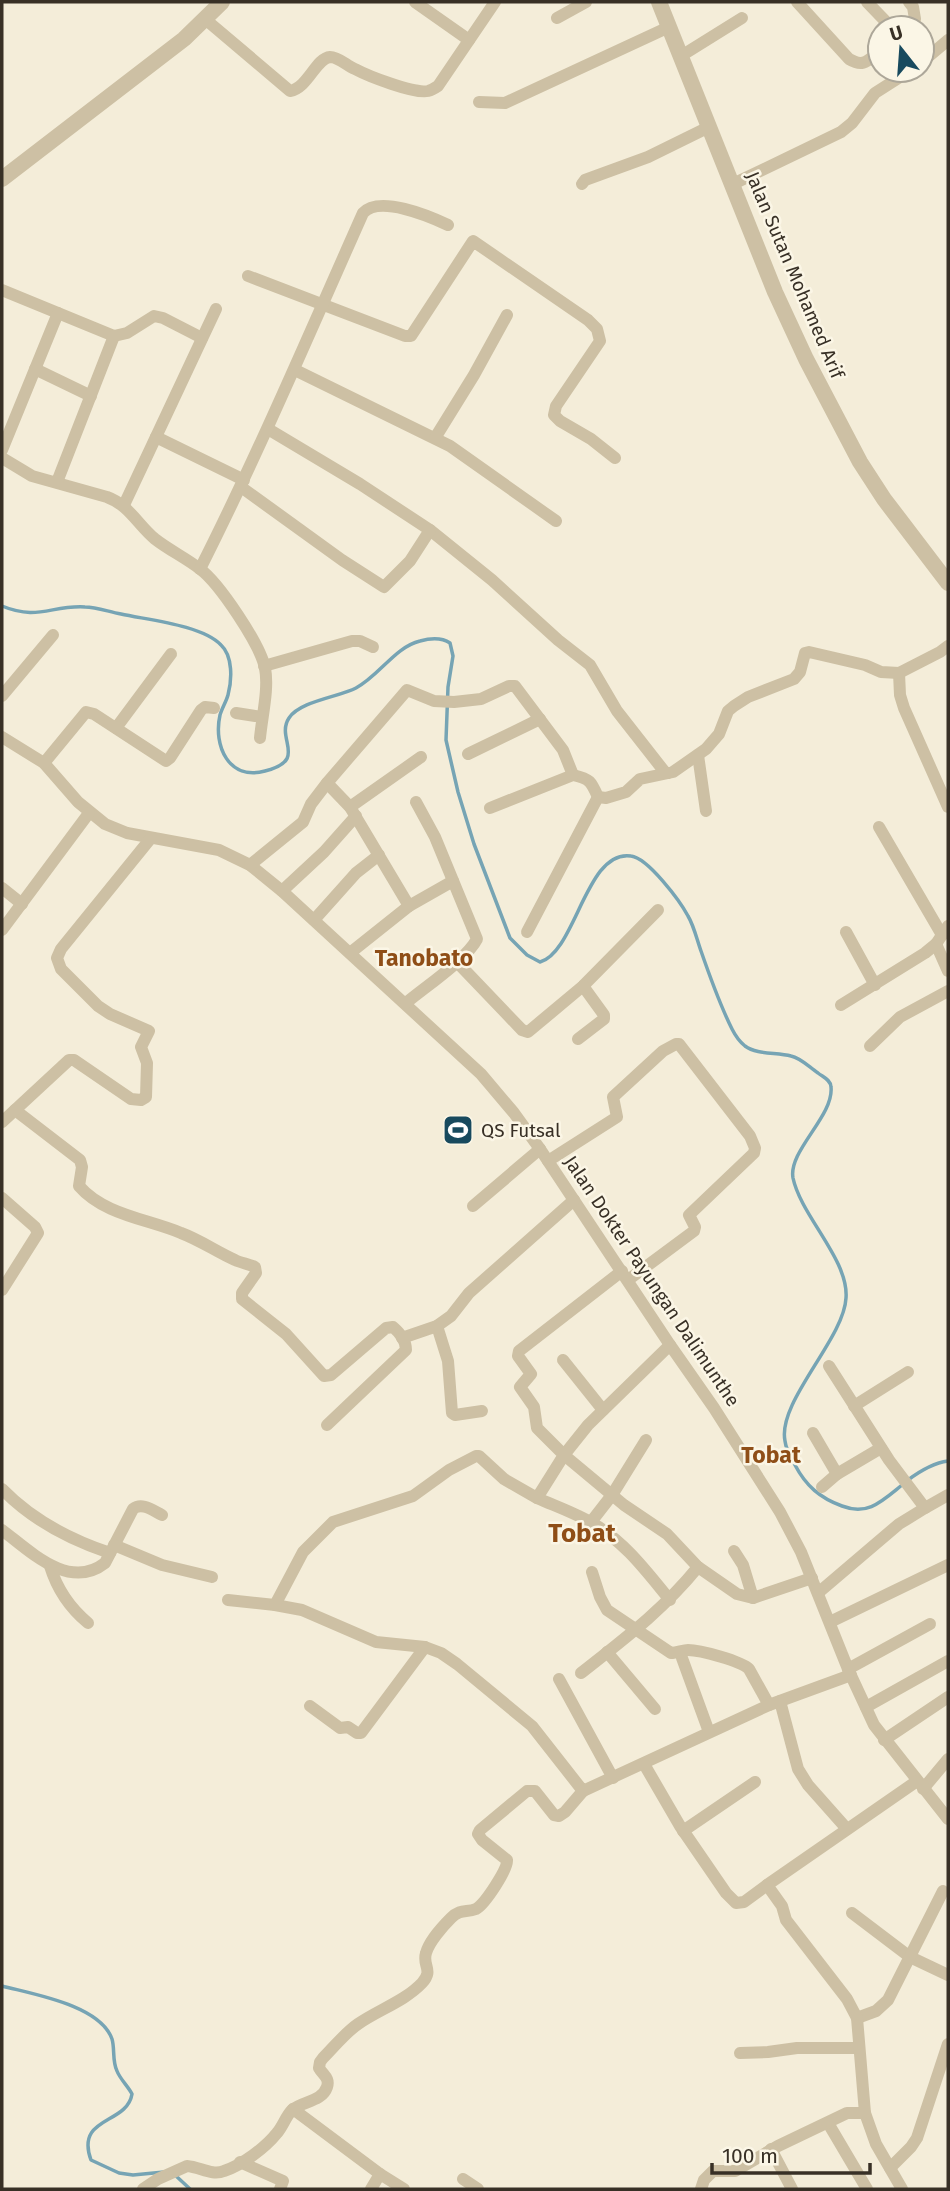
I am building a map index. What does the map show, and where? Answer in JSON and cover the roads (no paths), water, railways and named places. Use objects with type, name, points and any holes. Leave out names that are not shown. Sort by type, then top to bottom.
[{"type":"street","points":[[2,179],[184,39],[222,2]]},
{"type":"street","points":[[415,2],[469,40]]},
{"type":"street","points":[[205,19],[285,89],[292,92],[306,81],[324,59],[330,57],[383,81],[430,91],[438,86],[495,2]]},
{"type":"street","points":[[557,18],[586,2]]},
{"type":"street","name":"Jalan Sutan Mohamed Arif","points":[[659,2],[780,303],[806,359],[845,434],[884,499],[948,583]]},
{"type":"street","points":[[797,2],[849,59],[857,64],[866,62]]},
{"type":"street","points":[[681,56],[742,18]]},
{"type":"street","points":[[479,102],[505,103],[669,27]]},
{"type":"street","points":[[733,184],[841,132],[852,123],[876,93],[890,84]]},
{"type":"street","points":[[582,184],[586,180],[648,157],[709,127]]},
{"type":"street","points":[[200,569],[268,429],[366,209],[374,206],[411,210],[448,225]]},
{"type":"street","points":[[248,276],[411,336],[473,241],[548,291],[597,329],[600,341],[556,406],[554,415],[615,458]]},
{"type":"street","points":[[2,290],[114,337],[127,334],[154,316],[202,338]]},
{"type":"street","points":[[124,505],[216,309]]},
{"type":"street","points":[[2,450],[58,313]]},
{"type":"street","points":[[435,438],[507,315]]},
{"type":"street","points":[[57,482],[114,337]]},
{"type":"street","points":[[35,369],[91,396]]},
{"type":"street","points":[[295,370],[435,438],[478,464],[556,521]]},
{"type":"street","points":[[268,429],[430,530],[492,580],[590,665],[617,711],[668,773]]},
{"type":"street","points":[[156,437],[242,484],[342,560],[384,587],[410,561],[430,530]]},
{"type":"street","points":[[2,458],[32,475],[107,497],[124,505],[151,536],[213,581],[238,617],[264,666],[260,738]]},
{"type":"street","points":[[2,696],[52,635]]},
{"type":"street","points":[[264,666],[352,641],[360,641],[373,648]]},
{"type":"street","points":[[598,797],[606,798],[626,792],[640,779],[673,772],[698,755],[719,734],[728,711],[748,697],[794,680],[800,672],[803,656],[809,652],[865,665],[881,672],[899,673],[948,646]]},
{"type":"street","points":[[116,728],[171,654]]},
{"type":"street","points":[[899,673],[900,695],[904,708],[948,807]]},
{"type":"street","points":[[250,865],[303,822],[327,783],[407,690],[434,701],[454,702],[474,701],[515,686],[563,750],[573,775]]},
{"type":"street","points":[[44,763],[86,712],[116,728],[164,761],[202,709],[214,708]]},
{"type":"street","points":[[236,713],[262,717]]},
{"type":"street","points":[[468,754],[540,719]]},
{"type":"street","name":"Jalan Dokter Payungan Dalimunthe","points":[[2,737],[44,763],[89,813],[105,824],[151,838],[219,850],[250,865],[351,953],[481,1074],[540,1149],[714,1408],[787,1524],[874,1725],[948,1819]]},
{"type":"street","points":[[698,755],[706,811]]},
{"type":"street","points":[[282,891],[324,852],[353,811],[421,757]]},
{"type":"street","points":[[490,808],[573,775],[586,778],[598,797]]},
{"type":"street","points":[[327,783],[353,811],[408,906]]},
{"type":"street","points":[[527,932],[598,797]]},
{"type":"street","points":[[406,1003],[474,945],[478,937],[465,913],[435,837],[416,802]]},
{"type":"street","points":[[2,930],[89,813]]},
{"type":"street","points":[[879,827],[942,935],[948,971]]},
{"type":"street","points":[[2,1122],[65,1062],[74,1060],[131,1099],[141,1100],[146,1097],[147,1063],[141,1047],[149,1031],[98,1006],[61,969],[57,958],[61,949],[151,838]]},
{"type":"street","points":[[314,920],[356,873],[379,855]]},
{"type":"street","points":[[351,953],[408,906],[453,881]]},
{"type":"street","points":[[2,888],[22,904]]},
{"type":"street","points":[[456,961],[527,1032],[538,1026],[583,986],[658,910]]},
{"type":"street","points":[[846,932],[875,985]]},
{"type":"street","points":[[841,1005],[909,965],[942,935]]},
{"type":"street","points":[[579,1039],[604,1019],[604,1015],[583,986]]},
{"type":"street","points":[[870,1046],[900,1017],[948,991]]},
{"type":"street","points":[[548,1161],[617,1117],[613,1097],[663,1051],[676,1044],[679,1044],[750,1136],[755,1148],[754,1153],[689,1215],[695,1227],[694,1231],[625,1276],[517,1353],[530,1372],[530,1376],[520,1387],[534,1408],[536,1425],[564,1455],[612,1495],[667,1534],[698,1567],[737,1594],[752,1598],[812,1578]]},
{"type":"street","points":[[15,1110],[80,1160],[82,1167],[79,1186],[102,1205],[187,1234],[235,1261],[255,1267],[256,1273],[242,1293],[242,1299],[286,1334],[324,1376],[331,1375],[386,1328],[393,1327],[402,1338],[406,1350],[327,1425]]},
{"type":"street","points":[[473,1206],[540,1149]]},
{"type":"street","points":[[2,1198],[36,1227],[38,1233],[7,1268],[2,1290]]},
{"type":"street","points":[[402,1338],[437,1326],[451,1316],[465,1297],[485,1278],[574,1200]]},
{"type":"street","points":[[437,1326],[448,1360],[452,1413],[455,1415],[482,1411]]},
{"type":"street","points":[[537,1498],[564,1455],[588,1425],[670,1345]]},
{"type":"street","points":[[563,1360],[603,1410]]},
{"type":"street","points":[[829,1366],[899,1475],[925,1508]]},
{"type":"street","points":[[854,1406],[908,1372]]},
{"type":"street","points":[[813,1433],[837,1474]]},
{"type":"street","points":[[591,1522],[612,1495],[646,1440]]},
{"type":"street","points":[[822,1487],[837,1474],[881,1448]]},
{"type":"street","points":[[275,1605],[303,1552],[333,1522],[414,1496],[449,1470],[479,1457],[504,1479],[537,1498],[591,1522],[630,1552],[670,1600]]},
{"type":"street","points":[[2,1489],[50,1526],[162,1565],[212,1577]]},
{"type":"street","points":[[818,1593],[899,1524],[948,1495]]},
{"type":"street","points":[[2,1530],[50,1566],[80,1573],[105,1563],[137,1506],[144,1506],[162,1515]]},
{"type":"street","points":[[734,1552],[743,1565],[752,1598]]},
{"type":"street","points":[[830,1622],[948,1565]]},
{"type":"street","points":[[50,1566],[64,1598],[76,1614],[88,1623]]},
{"type":"street","points":[[581,1673],[670,1600],[698,1567]]},
{"type":"street","points":[[592,1572],[607,1610],[671,1653],[692,1650],[720,1656],[750,1669],[775,1703],[798,1769],[808,1785],[847,1829]]},
{"type":"street","points":[[228,1600],[302,1610],[376,1642],[425,1647],[441,1653],[531,1726],[583,1791]]},
{"type":"street","points":[[144,2189],[158,2179],[187,2166],[222,2172],[276,2135],[293,2109],[324,2094],[329,2083],[319,2068],[320,2062],[356,2025],[424,1981],[429,1973],[426,1952],[430,1944],[459,1911],[471,1910],[480,1905],[507,1868],[507,1860],[482,1840],[478,1833],[527,1791],[535,1791],[557,1816],[565,1812],[583,1791],[644,1765],[709,1732],[849,1672],[930,1625]]},
{"type":"street","points":[[310,1706],[340,1728],[348,1727],[361,1733],[425,1647]]},
{"type":"street","points":[[607,1652],[655,1709]]},
{"type":"street","points":[[682,1658],[709,1732]]},
{"type":"street","points":[[866,1707],[948,1661]]},
{"type":"street","points":[[559,1679],[613,1778]]},
{"type":"street","points":[[884,1740],[948,1697]]},
{"type":"street","points":[[644,1765],[683,1831],[726,1893],[736,1903],[744,1902],[847,1829],[920,1785],[948,1759]]},
{"type":"street","points":[[683,1831],[755,1782]]},
{"type":"street","points":[[767,1885],[782,1906],[786,1920],[857,2018],[865,2113],[876,2144],[902,2189]]},
{"type":"street","points":[[857,2018],[876,2011],[888,2000],[943,1891]]},
{"type":"street","points":[[852,1913],[910,1957],[948,1975]]},
{"type":"street","points":[[890,2168],[911,2147],[916,2138],[948,2044]]},
{"type":"street","points":[[740,2053],[797,2048],[859,2048]]},
{"type":"street","points":[[293,2109],[404,2189]]},
{"type":"street","points":[[701,2189],[704,2180],[713,2171],[735,2171],[771,2149],[848,2113],[865,2113]]},
{"type":"street","points":[[828,2123],[866,2189]]},
{"type":"street","points":[[771,2149],[792,2189]]},
{"type":"street","points":[[240,2162],[283,2181],[280,2189]]},
{"type":"street","points":[[371,2189],[380,2174]]},
{"type":"street","points":[[463,2179],[478,2189]]},
{"type":"waterway","points":[[2,606],[25,612],[73,607],[94,608],[174,624],[212,638],[228,655],[231,675],[218,727],[222,749],[233,766],[252,773],[265,771],[285,761],[288,755],[286,726],[294,712],[311,703],[356,688],[411,644],[432,639],[450,643],[453,656],[448,687],[446,740],[474,844],[510,938],[527,955],[540,962],[552,954],[563,940],[603,868],[616,858],[631,856],[638,859],[663,881],[688,916],[719,1001],[739,1040],[755,1051],[798,1059],[830,1082],[830,1098],[826,1110],[797,1156],[793,1178],[805,1207],[833,1253],[845,1283],[846,1298],[834,1332],[791,1408],[785,1425],[786,1444],[793,1462],[809,1485],[820,1495],[842,1506],[851,1509],[867,1508],[902,1485]]},
{"type":"waterway","points":[[908,1480],[927,1468],[948,1461]]},
{"type":"waterway","points":[[2,1986],[47,1997],[80,2009],[105,2027],[112,2039],[117,2071],[132,2094],[121,2111],[90,2135],[88,2146],[91,2160],[119,2173],[133,2175],[164,2172]]},
{"type":"waterway","points":[[175,2175],[190,2189]]},
{"type":"place","name":"QS Futsal","points":[[458,1130]]},
{"type":"district","name":"Tanobato","points":[[424,958]]},
{"type":"district","name":"Tobat","points":[[771,1455]]},
{"type":"district","name":"Tobat","points":[[582,1533]]}]
